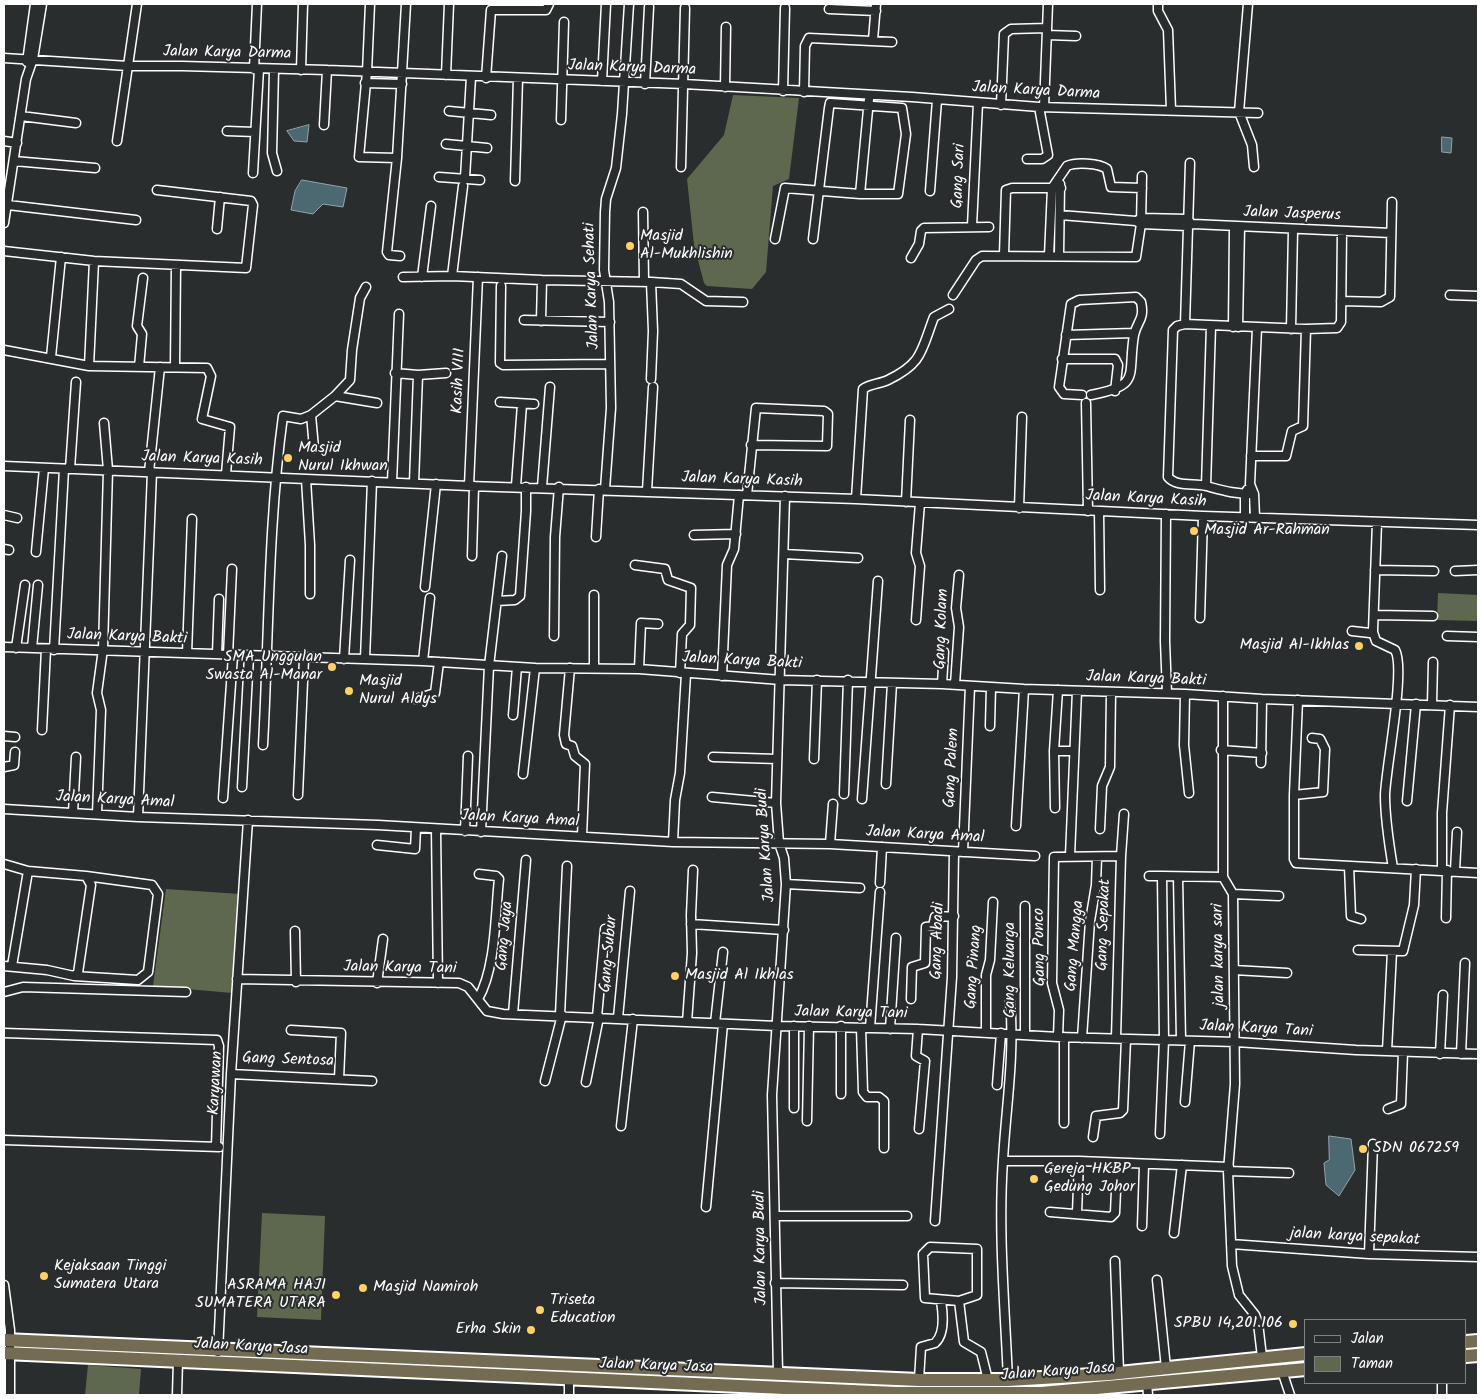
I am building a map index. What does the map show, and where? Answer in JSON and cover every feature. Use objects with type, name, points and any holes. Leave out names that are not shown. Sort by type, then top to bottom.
[{"type":"highway","name":"Jalan Karya Jasa","points":[[7,1340],[218,1348],[465,1361],[778,1372],[919,1380],[1113,1377],[1148,1389],[1304,1369]]},
{"type":"highway","name":"Jalan Karya Jasa","points":[[7,1353],[569,1379],[784,1392],[896,1394],[1041,1394],[1113,1377],[1166,1368],[1304,1354]]},
{"type":"highway","points":[[464,1374],[465,1361]]},
{"type":"street","points":[[4,224],[36,17],[35,4]]},
{"type":"street","points":[[36,17],[42,4]]},
{"type":"street","points":[[117,141],[138,4]]},
{"type":"street","points":[[253,173],[257,4]]},
{"type":"street","points":[[301,70],[303,4]]},
{"type":"street","points":[[370,4],[367,72],[359,157],[397,158]]},
{"type":"street","points":[[400,256],[389,255],[387,252],[397,158],[406,4]]},
{"type":"street","points":[[446,75],[450,4]]},
{"type":"street","points":[[486,78],[489,14],[492,10],[546,10],[549,4]]},
{"type":"street","points":[[602,81],[606,4]]},
{"type":"street","name":"Jalan Karya Sehati","points":[[596,537],[611,408],[609,364],[610,302],[605,281],[605,205],[616,168],[622,114],[629,4]]},
{"type":"street","points":[[1027,159],[1042,159],[1048,156],[1042,107],[1048,4]]},
{"type":"street","points":[[1158,4],[1158,11],[1168,34],[1171,110]]},
{"type":"street","points":[[1248,4],[1239,112],[1252,145],[1254,167]]},
{"type":"street","points":[[645,84],[649,7]]},
{"type":"street","points":[[829,9],[876,7],[873,40]]},
{"type":"street","points":[[681,167],[685,8]]},
{"type":"street","points":[[783,90],[785,8]]},
{"type":"street","points":[[561,120],[564,80],[564,22]]},
{"type":"street","points":[[725,87],[726,27]]},
{"type":"street","points":[[1001,105],[1004,34],[1011,29],[1076,36]]},
{"type":"street","points":[[804,92],[805,46],[808,38],[892,42]]},
{"type":"street","name":"Jalan Karya Darma","points":[[4,58],[128,66],[327,70],[486,78],[602,81],[623,84],[684,84],[1001,105],[1258,113]]},
{"type":"street","points":[[274,70],[272,153],[277,171]]},
{"type":"street","points":[[324,126],[327,70]]},
{"type":"street","points":[[452,276],[464,182],[471,77]]},
{"type":"street","points":[[515,181],[518,78]]},
{"type":"street","points":[[365,83],[402,84]]},
{"type":"street","points":[[860,194],[869,95]]},
{"type":"street","points":[[930,191],[937,100]]},
{"type":"street","points":[[775,239],[783,189],[790,187],[819,191],[860,194],[893,196],[898,194],[901,189],[906,134],[903,111],[897,106],[834,102],[829,104],[819,191],[813,239]]},
{"type":"street","name":"Gang Sari","points":[[911,258],[917,250],[922,229],[972,226],[978,103]]},
{"type":"street","points":[[449,111],[491,114]]},
{"type":"street","points":[[21,116],[76,123]]},
{"type":"street","points":[[227,131],[255,132]]},
{"type":"street","points":[[4,141],[18,143]]},
{"type":"street","points":[[446,144],[487,148]]},
{"type":"street","points":[[4,163],[95,168]]},
{"type":"street","points":[[1185,324],[1190,163]]},
{"type":"street","points":[[1049,256],[1052,188],[1063,170],[1069,165],[1103,167],[1107,169],[1111,187],[1142,188]]},
{"type":"street","points":[[953,294],[979,257],[1004,255],[1135,258],[1138,253],[1142,176]]},
{"type":"street","points":[[439,177],[464,182],[480,180]]},
{"type":"street","points":[[1058,180],[1061,188],[1059,256]]},
{"type":"street","points":[[1004,255],[1006,190],[1012,188],[1061,188]]},
{"type":"street","points":[[4,251],[94,261],[246,268],[253,205],[248,200],[157,190]]},
{"type":"street","points":[[217,230],[220,197]]},
{"type":"street","points":[[1341,301],[1381,302],[1389,300],[1391,294],[1392,202]]},
{"type":"street","points":[[8,205],[136,220]]},
{"type":"street","points":[[422,277],[431,206]]},
{"type":"street","points":[[643,212],[647,281],[653,331],[646,491]]},
{"type":"street","name":"Jalan Jasperus","points":[[1060,215],[1237,227],[1391,233]]},
{"type":"street","points":[[972,226],[989,227]]},
{"type":"street","points":[[1235,327],[1237,227]]},
{"type":"street","points":[[1291,329],[1293,230]]},
{"type":"street","points":[[1254,494],[1222,492],[1206,486],[1173,482],[1167,475],[1173,334],[1177,326],[1185,324],[1306,330],[1337,328],[1340,325],[1342,231]]},
{"type":"street","points":[[51,358],[61,257]]},
{"type":"street","points":[[89,366],[94,261]]},
{"type":"street","points":[[175,366],[176,265]]},
{"type":"street","points":[[403,277],[452,276],[542,280],[647,281],[681,284],[706,302],[743,302]]},
{"type":"street","name":"Kasih VIII","points":[[472,556],[471,486],[478,277]]},
{"type":"street","points":[[139,367],[142,332],[137,326],[143,278]]},
{"type":"street","points":[[541,321],[542,280]]},
{"type":"street","points":[[501,286],[500,363],[504,365],[609,364]]},
{"type":"street","points":[[264,744],[270,558],[275,477],[283,416],[301,418],[311,415],[335,396],[350,380],[352,350],[360,298],[366,287]]},
{"type":"street","points":[[1450,295],[1478,296]]},
{"type":"street","points":[[1132,297],[1140,299],[1142,312],[1140,324],[1134,333],[1129,377],[1124,386],[1114,391],[1091,395],[1086,392],[1082,395],[1064,394],[1060,390],[1066,335],[1070,307],[1074,301],[1132,297]]},
{"type":"street","points":[[856,499],[863,389],[896,376],[915,363],[928,339],[934,317],[949,309]]},
{"type":"street","points":[[392,482],[398,314]]},
{"type":"street","points":[[524,320],[610,322]]},
{"type":"street","points":[[1206,486],[1211,326]]},
{"type":"street","points":[[1255,517],[1254,494],[1250,484],[1257,328]]},
{"type":"street","points":[[1251,456],[1286,456],[1292,431],[1303,426],[1306,330]]},
{"type":"street","points":[[1066,335],[1134,333]]},
{"type":"street","points":[[4,350],[89,366],[200,367],[210,371],[202,419],[230,427],[226,474]]},
{"type":"street","points":[[1062,359],[1115,359],[1118,365],[1114,391]]},
{"type":"street","points":[[138,816],[146,651],[150,472],[160,367]]},
{"type":"street","points":[[395,373],[418,375],[446,374]]},
{"type":"street","points":[[414,483],[418,375]]},
{"type":"street","points":[[42,730],[76,382]]},
{"type":"street","points":[[542,487],[550,387]]},
{"type":"street","points":[[1082,395],[1082,401],[1086,403],[1088,511]]},
{"type":"street","points":[[1086,403],[1091,400],[1091,395]]},
{"type":"street","points":[[335,396],[377,403]]},
{"type":"street","points":[[500,402],[534,404]]},
{"type":"street","points":[[516,486],[522,404]]},
{"type":"street","points":[[722,676],[728,565],[734,552],[736,534],[757,408],[824,411],[828,414],[827,446],[751,445]]},
{"type":"street","points":[[311,415],[314,448]]},
{"type":"street","points":[[1019,508],[1022,417]]},
{"type":"street","points":[[906,502],[910,420]]},
{"type":"street","points":[[98,814],[101,710],[97,693],[103,649],[108,470],[104,422]]},
{"type":"street","name":"Jalan Karya Kasih","points":[[4,466],[226,474],[471,486],[559,487],[786,496],[1088,511],[1478,526]]},
{"type":"street","points":[[36,552],[44,468]]},
{"type":"street","points":[[306,478],[310,594]]},
{"type":"street","points":[[365,659],[372,482]]},
{"type":"street","points":[[425,587],[436,484]]},
{"type":"street","points":[[1245,517],[1244,494],[1250,484]]},
{"type":"street","points":[[498,601],[515,600],[520,596],[526,487]]},
{"type":"street","points":[[554,636],[559,487]]},
{"type":"street","name":"Jalan Karya Budi","points":[[778,1372],[772,1095],[786,884],[784,858],[778,843],[776,803],[786,496]]},
{"type":"street","points":[[916,620],[920,566],[916,553],[920,503]]},
{"type":"street","points":[[1099,511],[1100,590]]},
{"type":"street","points":[[1166,514],[1165,641],[1167,693]]},
{"type":"street","points":[[4,515],[17,518]]},
{"type":"street","points":[[1200,618],[1204,516]]},
{"type":"street","points":[[187,653],[192,520]]},
{"type":"street","points":[[1377,522],[1373,632],[1378,642],[1397,652],[1398,682],[1386,795],[1392,868]]},
{"type":"street","points":[[694,535],[736,534]]},
{"type":"street","points":[[784,554],[858,558]]},
{"type":"street","points":[[481,832],[489,666],[502,556]]},
{"type":"street","points":[[344,659],[350,560]]},
{"type":"street","points":[[635,565],[665,569],[668,580],[686,585],[691,589],[690,625],[682,634],[683,674],[680,773],[675,800],[673,842]]},
{"type":"street","points":[[224,798],[232,570]]},
{"type":"street","points":[[1376,570],[1434,572]]},
{"type":"street","points":[[1456,571],[1478,570]]},
{"type":"street","name":"Gang Kolam","points":[[956,684],[959,628],[956,612],[959,575]]},
{"type":"street","points":[[862,799],[878,581]]},
{"type":"street","points":[[32,648],[38,584]]},
{"type":"street","points":[[16,648],[25,585]]},
{"type":"street","points":[[594,595],[594,668]]},
{"type":"street","points":[[423,661],[430,598]]},
{"type":"street","points":[[217,654],[219,599]]},
{"type":"street","points":[[1374,615],[1433,616]]},
{"type":"street","points":[[640,669],[641,623],[658,624]]},
{"type":"street","points":[[1352,630],[1373,632]]},
{"type":"street","points":[[1447,636],[1478,637]]},
{"type":"street","name":"Jalan Karya Bakti","points":[[4,647],[50,650],[103,649],[304,659],[423,661],[534,668],[640,669],[683,674],[781,680],[848,680],[956,684],[1024,689],[1167,693],[1260,699],[1478,707]]},
{"type":"street","points":[[942,684],[944,652]]},
{"type":"street","points":[[242,787],[249,656]]},
{"type":"street","points":[[298,795],[304,659]]},
{"type":"street","points":[[416,699],[435,693],[439,662]]},
{"type":"street","points":[[1432,704],[1433,662]]},
{"type":"street","points":[[513,714],[517,667]]},
{"type":"street","points":[[523,774],[534,668]]},
{"type":"street","points":[[570,668],[564,735],[566,744],[572,746],[576,758],[585,764],[582,836]]},
{"type":"street","points":[[814,759],[817,680]]},
{"type":"street","points":[[844,794],[848,680]]},
{"type":"street","points":[[886,784],[892,683]]},
{"type":"street","name":"Gang Palem","points":[[963,852],[970,686]]},
{"type":"street","points":[[990,726],[991,687]]},
{"type":"street","points":[[1016,826],[1024,689]]},
{"type":"street","points":[[1055,808],[1054,751],[1058,690]]},
{"type":"street","points":[[1077,691],[1070,856],[1121,856]]},
{"type":"street","points":[[1100,829],[1102,786],[1110,766],[1111,692]]},
{"type":"street","points":[[1185,694],[1184,739],[1189,792]]},
{"type":"street","name":"jalan karya sari","points":[[1223,696],[1221,750],[1222,876],[1232,894],[1236,1042],[1229,1169],[1231,1244],[1236,1289],[1258,1323],[1262,1358]]},
{"type":"street","points":[[1260,699],[1261,763]]},
{"type":"street","points":[[1298,700],[1294,795],[1296,863],[1478,873]]},
{"type":"street","points":[[1406,801],[1416,704]]},
{"type":"street","points":[[1446,918],[1448,870],[1442,813],[1450,705]]},
{"type":"street","points":[[4,736],[15,738]]},
{"type":"street","points":[[1294,795],[1323,792],[1325,748],[1320,739],[1312,738]]},
{"type":"street","points":[[1221,750],[1262,753]]},
{"type":"street","points":[[1054,751],[1074,751]]},
{"type":"street","points":[[4,767],[14,765],[15,752]]},
{"type":"street","points":[[465,831],[468,756]]},
{"type":"street","points":[[73,813],[76,757]]},
{"type":"street","points":[[713,757],[777,759]]},
{"type":"street","points":[[712,797],[776,803]]},
{"type":"street","points":[[830,844],[833,804]]},
{"type":"street","name":"Jalan Karya Amal","points":[[4,809],[582,836],[673,842],[830,844],[1035,856]]},
{"type":"street","name":"Gang Sepakat","points":[[1116,1038],[1124,814]]},
{"type":"street","name":"Karyawan","points":[[218,1364],[231,1074],[248,820]]},
{"type":"street","points":[[377,845],[415,849],[416,828]]},
{"type":"street","points":[[436,829],[438,983]]},
{"type":"street","points":[[1448,870],[1457,832]]},
{"type":"street","points":[[880,883],[882,847]]},
{"type":"street","name":"Gang Abadi","points":[[935,1221],[954,916],[954,852]]},
{"type":"street","name":"Gang Ponco","points":[[1064,1123],[1059,1010],[1052,983],[1054,857],[1070,856]]},
{"type":"street","name":"Gang Mangga","points":[[1082,1038],[1090,921],[1096,885],[1097,857]]},
{"type":"street","name":"Gang Jaya","points":[[513,1014],[526,860]]},
{"type":"street","points":[[4,864],[28,871],[86,876],[152,885],[158,894],[148,972],[145,976],[138,980],[74,976],[8,966],[28,871]]},
{"type":"street","points":[[545,1081],[561,1015],[567,866]]},
{"type":"street","points":[[1349,866],[1351,916],[1361,918]]},
{"type":"street","points":[[1358,950],[1404,950],[1414,905],[1416,869]]},
{"type":"street","points":[[687,1022],[692,953],[693,870]]},
{"type":"street","points":[[478,999],[485,986],[489,966],[499,879],[496,876],[479,874]]},
{"type":"street","points":[[74,976],[79,970],[91,885],[86,876]]},
{"type":"street","points":[[1149,876],[1222,876]]},
{"type":"street","points":[[1160,1134],[1164,1040],[1162,876]]},
{"type":"street","points":[[1178,877],[1181,1040]]},
{"type":"street","points":[[786,884],[860,888]]},
{"type":"street","name":"Gang Subur","points":[[618,1018],[630,891]]},
{"type":"street","points":[[870,1028],[880,892]]},
{"type":"street","points":[[1232,894],[1279,896]]},
{"type":"street","name":"Gang Pinang","points":[[986,1033],[986,975],[990,960],[993,902]]},
{"type":"street","name":"Gang Keluarga","points":[[1025,906],[1025,1034]]},
{"type":"street","points":[[911,999],[912,967],[925,963],[926,927],[933,926],[935,917],[954,916]]},
{"type":"street","points":[[691,924],[784,930]]},
{"type":"street","points":[[586,1082],[598,1017],[605,929]]},
{"type":"street","points":[[295,931],[296,982]]},
{"type":"street","points":[[890,1029],[896,938]]},
{"type":"street","points":[[377,983],[383,939]]},
{"type":"street","points":[[1388,1051],[1392,951]]},
{"type":"street","points":[[706,1207],[723,952]]},
{"type":"street","points":[[1460,1054],[1465,963]]},
{"type":"street","points":[[1234,970],[1286,973]]},
{"type":"street","name":"Jalan Karya Tani","points":[[237,980],[464,984],[487,1011],[513,1014],[719,1024],[841,1026],[890,1029],[918,1028],[1082,1038],[1236,1042],[1440,1054],[1478,1054]]},
{"type":"street","points":[[4,992],[23,987],[186,992]]},
{"type":"street","points":[[1440,1054],[1443,994]]},
{"type":"street","points":[[1008,1380],[1001,1218],[1002,1160],[1013,1034],[1010,1001]]},
{"type":"street","points":[[621,1126],[633,1019]]},
{"type":"street","points":[[794,1026],[794,1108]]},
{"type":"street","points":[[807,1121],[809,1026]]},
{"type":"street","points":[[841,1026],[841,1094]]},
{"type":"street","points":[[861,1028],[863,1092],[867,1097],[879,1096],[884,1101],[884,1148]]},
{"type":"street","points":[[918,1028],[916,1056],[925,1061],[919,1129]]},
{"type":"street","name":"Gang Sentosa","points":[[231,1074],[339,1079],[341,1033],[291,1030]]},
{"type":"street","points":[[4,1033],[217,1040],[220,1046],[216,1146]]},
{"type":"street","points":[[997,1085],[1002,1033]]},
{"type":"street","points":[[1093,1137],[1096,1116],[1120,1113],[1123,1110],[1126,1038]]},
{"type":"street","points":[[1185,1102],[1190,1041]]},
{"type":"street","points":[[1388,1109],[1401,1104],[1403,1052]]},
{"type":"street","points":[[339,1079],[372,1081]]},
{"type":"street","points":[[4,1140],[216,1146],[229,1149]]},
{"type":"street","points":[[1370,1254],[1373,1144]]},
{"type":"street","points":[[1002,1160],[1182,1165],[1289,1173]]},
{"type":"street","points":[[1077,1213],[1079,1161]]},
{"type":"street","points":[[1142,1226],[1144,1165]]},
{"type":"street","points":[[1174,1233],[1182,1165]]},
{"type":"street","points":[[1050,1212],[1114,1216],[1116,1190]]},
{"type":"street","points":[[775,1216],[907,1216]]},
{"type":"street","name":"jalan karya sepakat","points":[[1231,1244],[1370,1254],[1478,1257]]},
{"type":"street","points":[[930,1247],[977,1248],[979,1292],[975,1297],[959,1301],[941,1301],[928,1299],[923,1296],[923,1254],[926,1249],[930,1247]]},
{"type":"street","points":[[1113,1377],[1115,1261]]},
{"type":"street","points":[[1157,1280],[1166,1368]]},
{"type":"street","points":[[775,1283],[903,1285]]},
{"type":"street","points":[[4,1285],[10,1395]]},
{"type":"street","points":[[919,1380],[921,1347],[935,1343],[940,1336],[943,1318],[941,1301]]},
{"type":"street","points":[[959,1301],[964,1342],[980,1352],[988,1380]]},
{"type":"street","points":[[177,1395],[178,1361]]},
{"type":"street","points":[[1282,1371],[1290,1395]]},
{"type":"street","points":[[569,1379],[569,1395]]},
{"type":"green space","points":[[733,95],[799,98],[789,179],[773,186],[766,272],[752,289],[707,286],[704,283],[694,245],[687,179],[724,135]]},
{"type":"green space","points":[[1438,593],[1478,595],[1478,621],[1437,620]]},
{"type":"green space","points":[[166,889],[240,894],[232,993],[153,986]]},
{"type":"green space","points":[[262,1213],[325,1216],[321,1320],[257,1317]]},
{"type":"green space","points":[[88,1365],[141,1369],[139,1395],[85,1395]]},
{"type":"water","points":[[309,125],[307,142],[294,141],[287,131]]},
{"type":"water","points":[[1442,137],[1452,138],[1451,153],[1442,152]]},
{"type":"water","points":[[302,180],[347,188],[343,207],[323,204],[313,214],[291,210],[295,191]]},
{"type":"water","points":[[1329,1136],[1351,1139],[1355,1170],[1339,1196],[1326,1185],[1324,1163],[1329,1160]]},
{"type":"place","name":"Masjid Al-Mukhlishin","points":[[630,246]]},
{"type":"place","name":"Masjid Nurul Ikhwan","points":[[288,458]]},
{"type":"place","name":"Masjid Ar-Rahman","points":[[1194,531]]},
{"type":"place","name":"Masjid Al-Ikhlas","points":[[1359,646]]},
{"type":"place","name":"SMA Unggulan Swasta Al-Manar","points":[[332,667]]},
{"type":"place","name":"Masjid Nurul Aldys","points":[[349,691]]},
{"type":"place","name":"Masjid Al Ikhlas","points":[[675,976]]},
{"type":"place","name":"SDN 067259","points":[[1363,1149]]},
{"type":"place","name":"Gereja HKBP Gedung Johor","points":[[1034,1179]]},
{"type":"place","name":"Kejaksaan Tinggi Sumatera Utara","points":[[44,1276]]},
{"type":"place","name":"Masjid Namiroh","points":[[363,1288]]},
{"type":"place","name":"ASRAMA HAJI SUMATERA UTARA","points":[[336,1295]]},
{"type":"place","name":"Triseta Education","points":[[540,1310]]},
{"type":"place","name":"SPBU 14,201.106","points":[[1293,1324]]},
{"type":"place","name":"Erha Skin","points":[[531,1330]]}]
